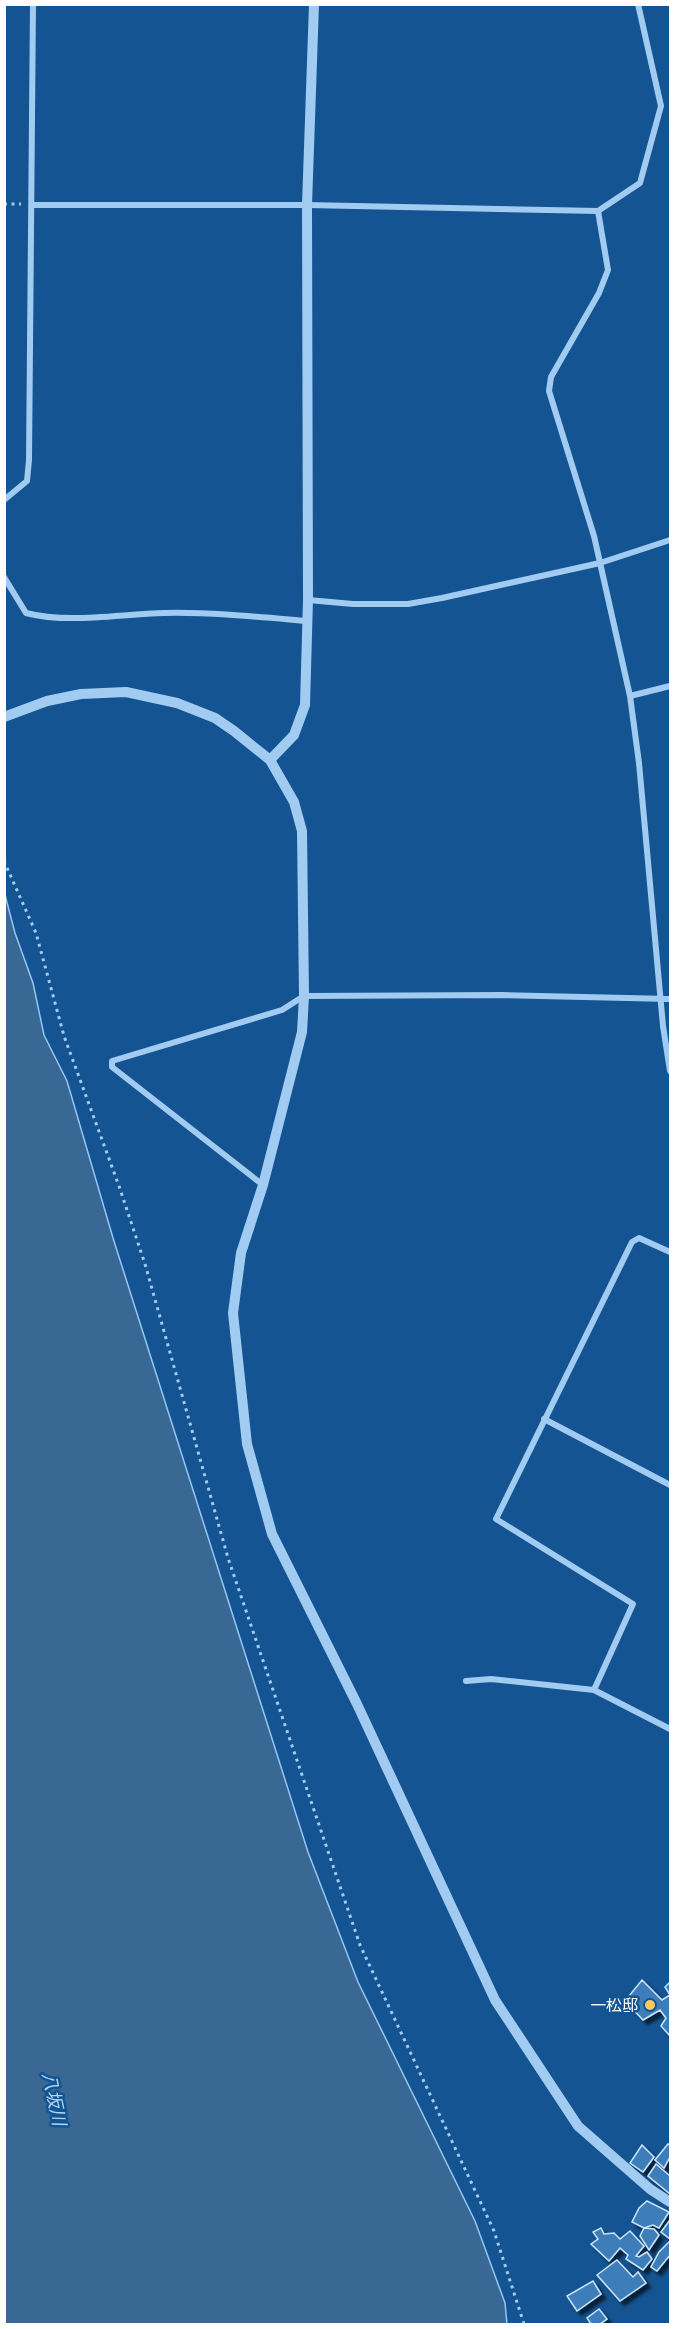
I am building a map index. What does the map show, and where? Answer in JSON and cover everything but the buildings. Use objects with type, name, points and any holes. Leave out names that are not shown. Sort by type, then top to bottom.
[{"type":"street","points":[[4,500],[27,481],[29,460],[33,4]]},
{"type":"street","points":[[270,760],[294,735],[304,705],[308,600],[307,205],[314,4]]},
{"type":"street","points":[[32,205],[307,205],[598,211],[640,183],[661,106],[638,4]]},
{"type":"street","points":[[598,211],[608,270],[599,293],[551,376],[549,391],[594,536],[630,696],[670,1071]]},
{"type":"street","points":[[308,600],[353,604],[408,604],[600,563],[670,540]]},
{"type":"street","points":[[4,577],[26,613],[46,618],[167,613],[257,616],[307,621]]},
{"type":"street","points":[[630,696],[670,687]]},
{"type":"street","points":[[4,717],[46,701],[81,694],[126,692],[177,703],[215,718],[270,760],[294,802],[302,831],[304,996],[302,1032],[263,1185],[241,1253],[233,1313],[247,1444],[272,1534],[357,1704],[495,2000],[578,2126],[650,2189],[670,2202]]},
{"type":"street","points":[[263,1185],[112,1067],[112,1061],[282,1011],[304,996],[502,995],[670,999]]},
{"type":"street","points":[[594,1690],[633,1604],[496,1520],[632,1242],[639,1238],[670,1252]]},
{"type":"street","points":[[544,1419],[670,1485]]},
{"type":"street","points":[[466,1681],[491,1679],[594,1690],[670,1729]]},
{"type":"path","points":[[4,204],[32,205]]},
{"type":"path","points":[[4,861],[36,933],[64,1036],[116,1176],[145,1264],[228,1558],[360,1945],[494,2231],[524,2325]]},
{"type":"water","name":"八坂川","points":[[4,891],[15,933],[33,983],[44,1035],[67,1081],[113,1238],[308,1852],[358,1982],[475,2221],[505,2303],[507,2324],[5,2324]]},
{"type":"place","name":"一松邸","points":[[650,2005]]}]
